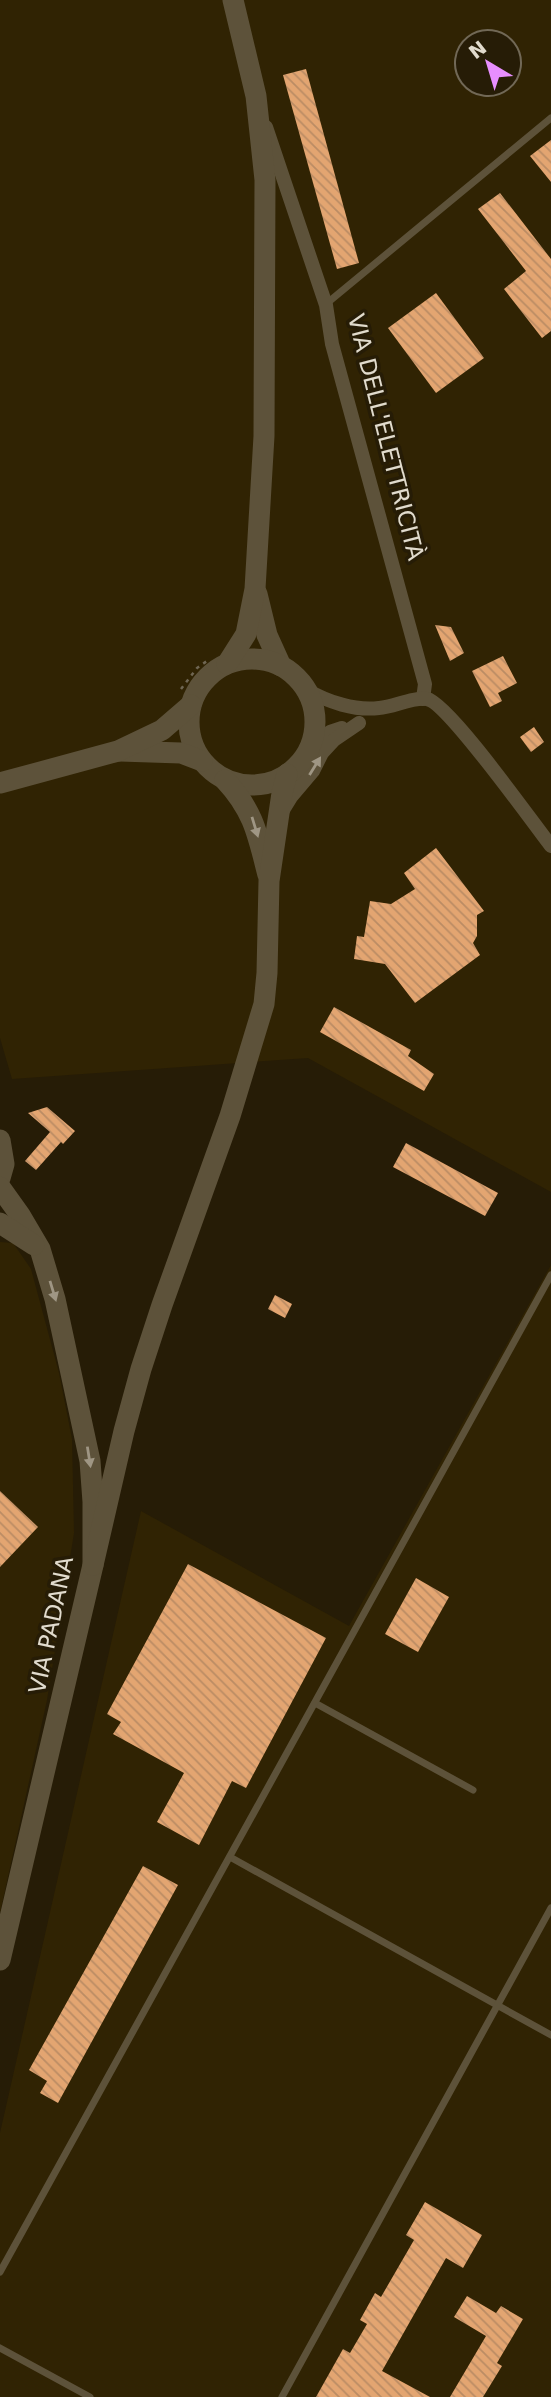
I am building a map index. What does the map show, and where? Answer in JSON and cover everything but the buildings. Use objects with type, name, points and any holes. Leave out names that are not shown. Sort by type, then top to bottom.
[{"type":"main road","name":"VIA DELL'ELETTRICITÀ","points":[[233,0],[256,96]]},
{"type":"main road","points":[[0,783],[118,751],[162,730],[185,698],[212,674],[219,661],[238,651],[246,634],[256,589],[264,436],[265,193],[256,96]]},
{"type":"main road","points":[[256,589],[267,635],[281,666]]},
{"type":"main road","points":[[219,661],[263,660],[281,666],[307,690],[315,727],[310,746],[301,762],[287,774],[268,783],[246,785],[225,780]]},
{"type":"main road","points":[[185,698],[192,743],[202,761],[242,798],[251,814],[269,881]]},
{"type":"main road","points":[[118,751],[181,753],[202,761]]},
{"type":"main road","points":[[93,1565],[141,1369],[230,1116],[264,1003],[269,881],[287,774]]},
{"type":"main road","points":[[0,1140],[4,1164],[0,1178]]},
{"type":"main road","name":"VIA PADANA","points":[[0,1187],[40,1249],[55,1299],[90,1461],[93,1565],[0,1960]]},
{"type":"main road","points":[[0,1223],[40,1249]]},
{"type":"street","name":"VIA DELL'ELETTRICITÀ","points":[[256,96],[326,305],[332,344],[425,684],[423,699]]},
{"type":"street","points":[[307,690],[334,703],[380,708],[430,700],[442,708],[551,846]]},
{"type":"street","points":[[279,818],[290,797],[313,771],[334,740],[380,708]]},
{"type":"street","points":[[310,746],[330,732],[359,723]]},
{"type":"lane","points":[[326,305],[551,118]]},
{"type":"lane","points":[[0,2272],[551,1275]]},
{"type":"lane","points":[[315,1703],[473,1790]]},
{"type":"lane","points":[[230,1857],[551,2035]]},
{"type":"lane","points":[[282,2397],[551,1908]]},
{"type":"lane","points":[[0,2348],[90,2397]]},
{"type":"path","points":[[185,698],[197,668],[219,661]]},
{"type":"shaded area","points":[[0,0],[551,0],[551,1192],[308,1058],[12,1079],[0,1038]]},
{"type":"shaded area","points":[[0,1242],[13,1243],[31,1269],[59,1373],[72,1439],[74,1533],[47,1700],[0,1913]]},
{"type":"shaded area","points":[[551,1265],[551,2397],[0,2397],[0,2133],[141,1511],[349,1626]]}]
